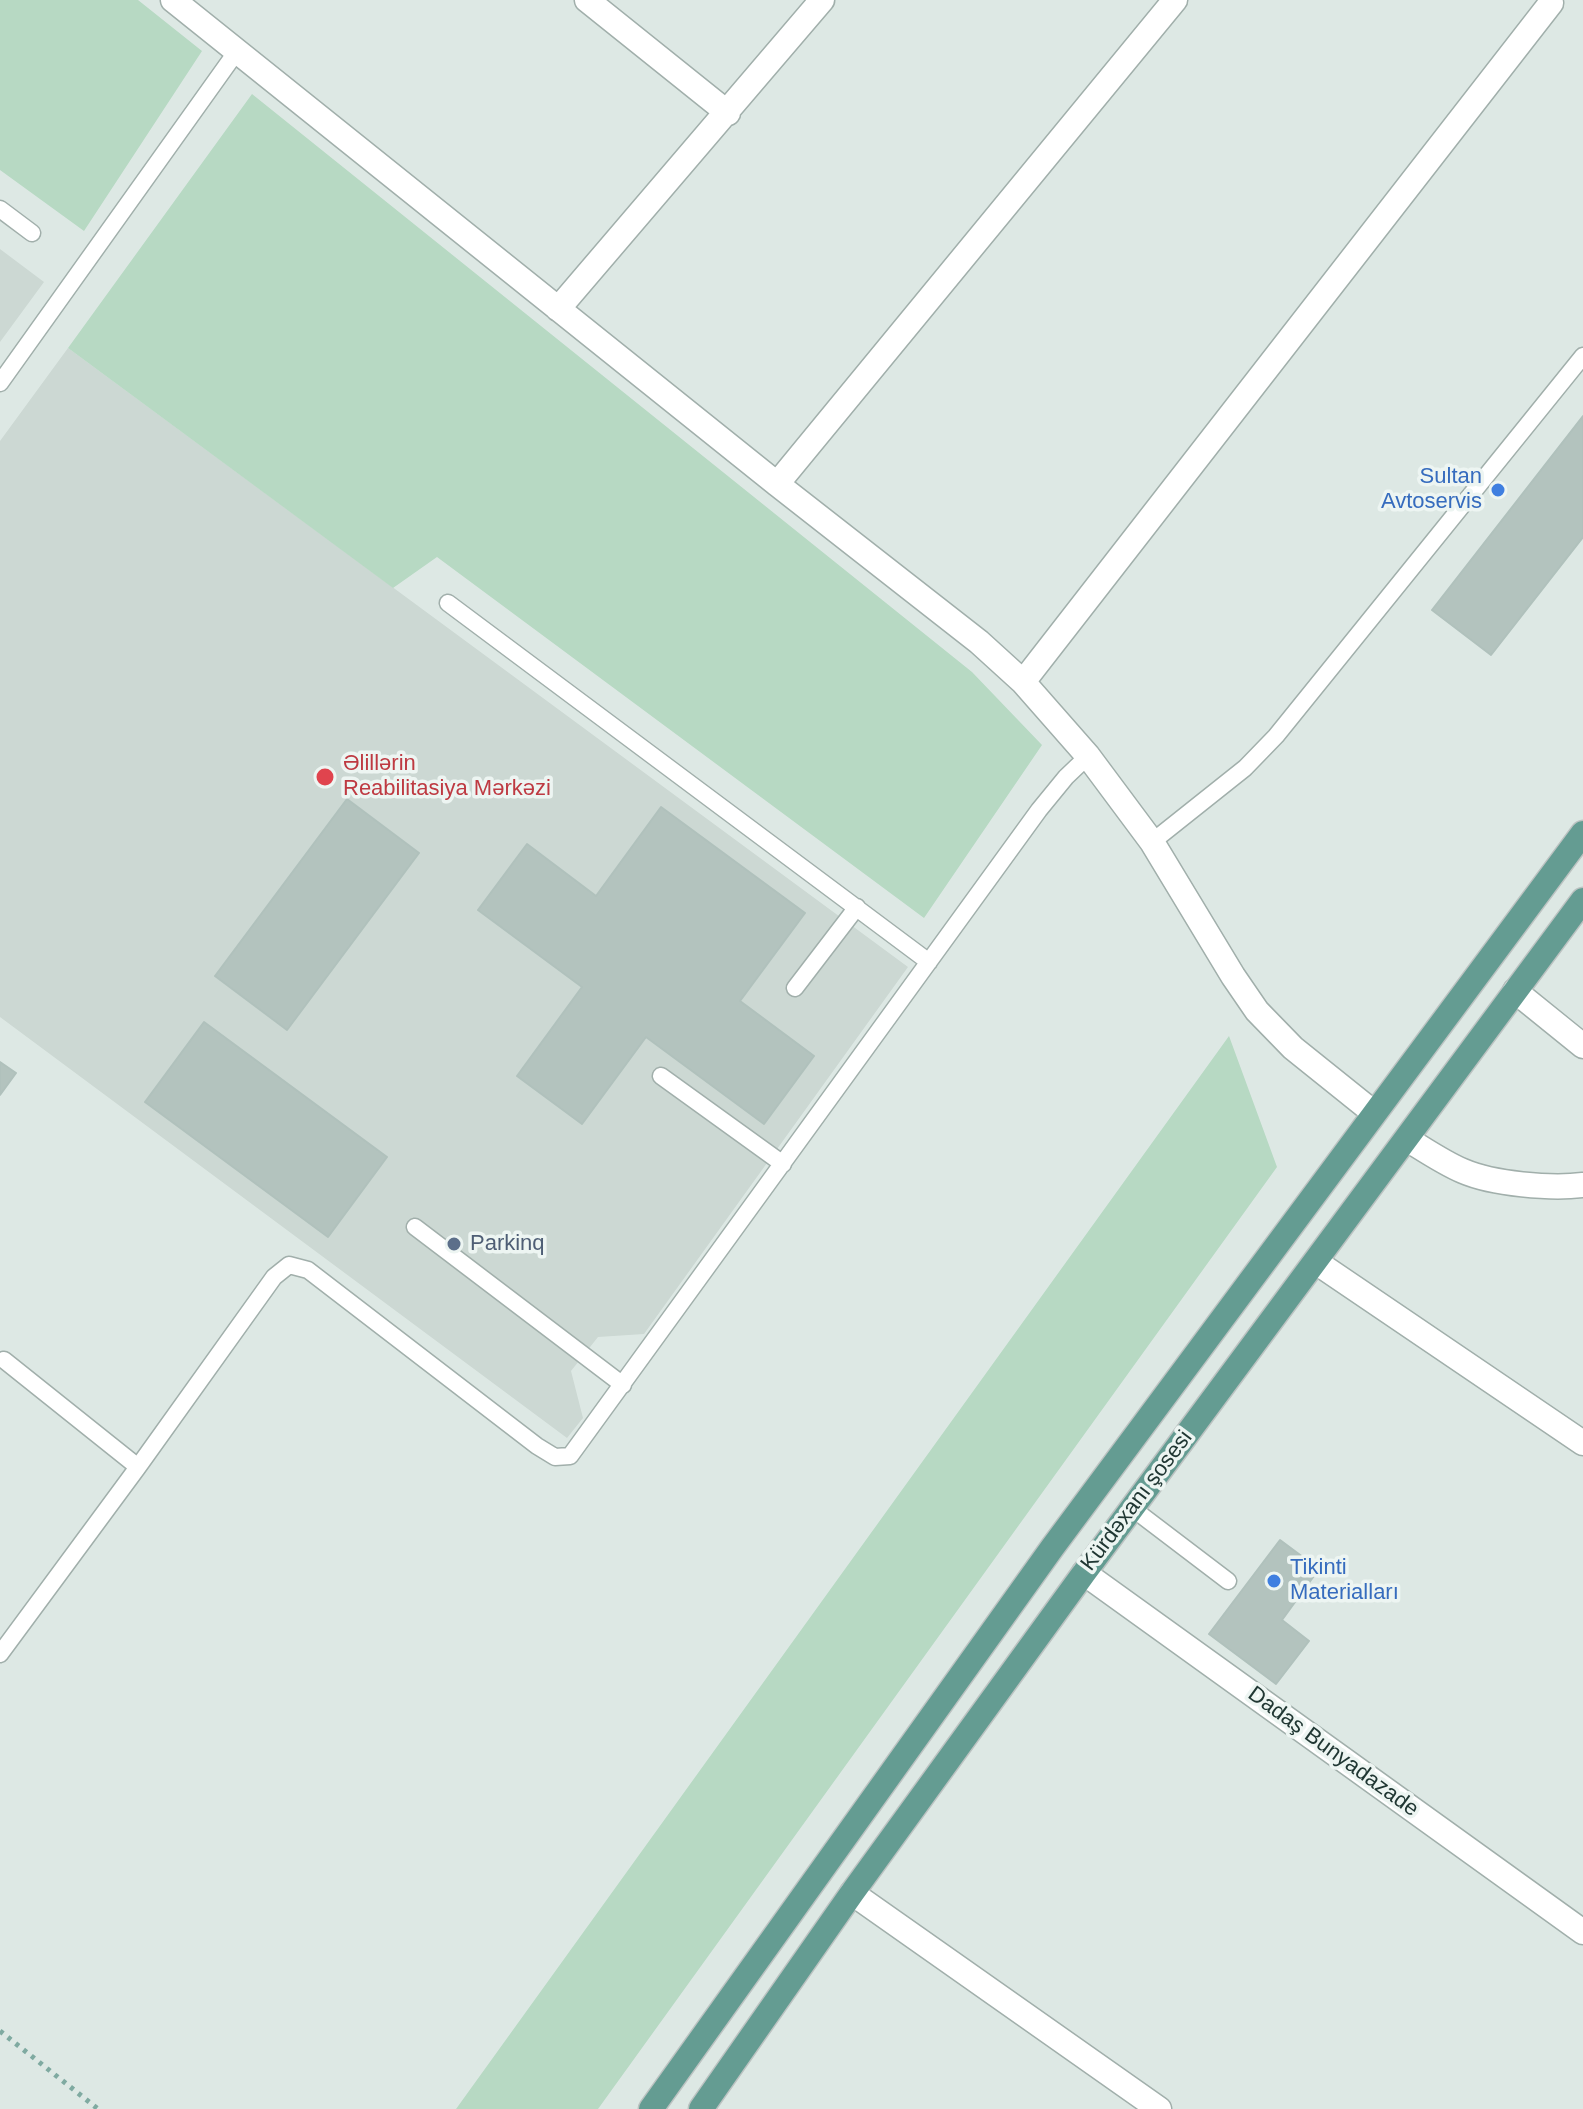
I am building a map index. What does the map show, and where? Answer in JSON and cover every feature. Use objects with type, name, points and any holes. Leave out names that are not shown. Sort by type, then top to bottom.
[{"type":"main road","points":[[651,2109],[1052,1548],[1583,833]]},
{"type":"main road","name":"Kürdəxanı şosesi","points":[[701,2109],[852,1893],[1084,1573],[1583,900]]},
{"type":"main road","points":[[1374,1113],[1407,1139]]},
{"type":"street","points":[[173,0],[979,642],[1023,682],[1088,756],[1152,842],[1257,1011],[1293,1048],[1374,1113]]},
{"type":"street","points":[[587,0],[728,113]]},
{"type":"street","points":[[558,309],[822,0]]},
{"type":"street","points":[[777,484],[1175,0]]},
{"type":"street","points":[[1023,682],[1551,3]]},
{"type":"street","points":[[1515,991],[1583,1046]]},
{"type":"street","points":[[1407,1139],[1465,1172],[1523,1185],[1583,1185]]},
{"type":"street","points":[[1316,1262],[1583,1443]]},
{"type":"street","name":"Dadaş Bunyadazade","points":[[1084,1573],[1583,1932]]},
{"type":"street","points":[[852,1893],[1159,2109]]},
{"type":"lane","points":[[0,383],[237,51]]},
{"type":"lane","points":[[0,209],[32,233]]},
{"type":"lane","points":[[1152,842],[1245,768],[1276,736],[1583,356]]},
{"type":"lane","points":[[448,603],[929,962]]},
{"type":"lane","points":[[0,1654],[274,1277],[289,1265],[308,1270],[537,1446],[555,1457],[570,1456],[1039,810],[1088,756]]},
{"type":"lane","points":[[795,988],[857,907]]},
{"type":"lane","points":[[661,1076],[783,1164]]},
{"type":"lane","points":[[415,1227],[623,1385]]},
{"type":"lane","points":[[4,1360],[138,1467]]},
{"type":"lane","points":[[1132,1508],[1228,1581]]},
{"type":"path","points":[[0,2031],[98,2109]]},
{"type":"shaded area","points":[[0,249],[44,282],[0,342]]},
{"type":"shaded area","name":"Əlillərin Reabilitasiya Mərkəzi","points":[[68,348],[908,967],[644,1334],[598,1337],[571,1371],[583,1418],[567,1438],[0,1017],[0,441]]},
{"type":"green space","points":[[0,0],[138,0],[202,51],[84,231],[0,170]]},
{"type":"green space","points":[[252,94],[972,672],[1042,745],[924,918],[437,557],[393,588],[68,348]]},
{"type":"green space","points":[[1229,1036],[1277,1167],[598,2109],[456,2109]]},
{"type":"building","points":[[1583,416],[1583,537],[1491,655],[1432,610]]},
{"type":"building","points":[[347,799],[419,853],[287,1030],[215,976]]},
{"type":"building","points":[[661,807],[805,913],[740,1001],[814,1056],[764,1124],[646,1037],[582,1124],[517,1076],[582,987],[478,910],[527,844],[596,896]]},
{"type":"building","points":[[204,1022],[387,1157],[328,1237],[145,1102]]},
{"type":"building","points":[[0,1062],[16,1073],[0,1095]]},
{"type":"building","points":[[1280,1540],[1319,1569],[1282,1620],[1309,1641],[1276,1684],[1209,1634]]},
{"type":"place","name":"Sultan Avtoservis","points":[[1498,490]]},
{"type":"place","name":"Əlillərin Reabilitasiya Mərkəzi","points":[[325,777]]},
{"type":"place","name":"Parkinq","points":[[454,1244]]},
{"type":"place","name":"Tikinti Materialları","points":[[1274,1581]]}]
